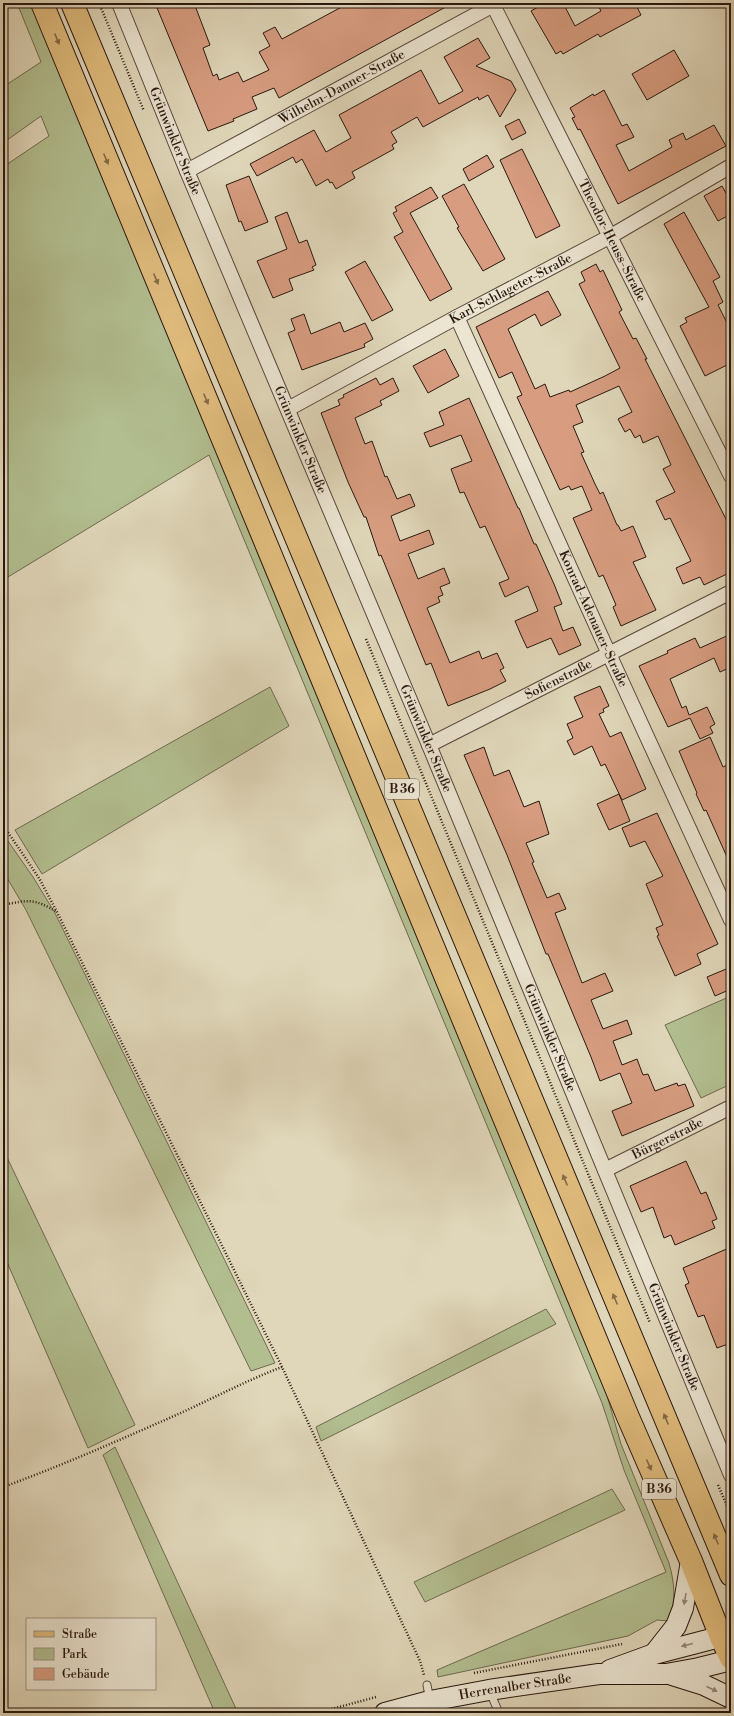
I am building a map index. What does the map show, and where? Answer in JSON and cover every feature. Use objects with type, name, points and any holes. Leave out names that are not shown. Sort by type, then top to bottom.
[{"type":"main road","name":"B 36","points":[[42,3],[625,1410],[691,1561],[726,1636],[731,1659]]},
{"type":"main road","name":"B 36","points":[[72,3],[731,1575]]},
{"type":"street","name":"Grünwinkler Straße","points":[[119,3],[187,171],[429,744],[731,1475]]},
{"type":"street","name":"Wilhelm-Danner-Straße","points":[[187,171],[495,4]]},
{"type":"street","name":"Theodor-Heuss-Straße","points":[[495,4],[731,476]]},
{"type":"street","name":"Karl-Schlageter-Straße","points":[[288,409],[611,236],[731,166]]},
{"type":"street","name":"Konrad-Adenauer-Straße","points":[[458,317],[609,654],[731,920]]},
{"type":"street","name":"Sofienstraße","points":[[429,744],[731,592]]},
{"type":"street","name":"Bürgerstraße","points":[[605,1170],[731,1107]]},
{"type":"street","points":[[654,1654],[676,1626],[683,1608],[691,1561]]},
{"type":"street","name":"Herrenalber Straße","points":[[599,1674],[654,1654],[726,1636]]},
{"type":"street","name":"Herrenalber Straße","points":[[383,1704],[429,1693],[489,1690],[599,1674],[666,1674],[699,1668],[731,1659]]},
{"type":"street","points":[[666,1674],[704,1685],[731,1698]]},
{"type":"lane","points":[[489,1690],[499,1713]]},
{"type":"path","points":[[99,3],[145,111]]},
{"type":"path","points":[[364,634],[651,1325]]},
{"type":"path","points":[[3,825],[39,878],[58,912],[282,1367],[420,1661],[429,1693]]},
{"type":"path","points":[[3,905],[27,900],[43,904],[58,912]]},
{"type":"path","points":[[3,1488],[175,1415],[253,1378],[282,1367]]},
{"type":"path","points":[[716,1479],[731,1516]]},
{"type":"path","points":[[482,1671],[624,1644]]},
{"type":"path","points":[[317,1713],[383,1704]]},
{"type":"green space","points":[[17,3],[33,3],[195,392],[606,1392],[621,1444],[669,1563],[673,1578],[674,1599],[669,1621],[657,1620],[628,1636],[438,1677],[437,1670],[666,1572],[624,1470],[602,1403],[209,455],[3,580],[3,167],[49,136],[41,116],[3,143],[3,87],[41,62]]},
{"type":"green space","points":[[270,687],[289,726],[42,874],[15,830]]},
{"type":"green space","points":[[3,834],[33,877],[55,913],[275,1363],[251,1371],[26,910],[3,871]]},
{"type":"green space","points":[[731,996],[731,1084],[701,1098],[665,1025]]},
{"type":"green space","points":[[3,1149],[135,1425],[88,1448],[3,1253]]},
{"type":"green space","points":[[546,1309],[556,1324],[321,1441],[316,1427]]},
{"type":"green space","points":[[115,1447],[238,1713],[215,1713],[103,1455]]},
{"type":"green space","points":[[612,1489],[625,1510],[425,1602],[414,1582]]},
{"type":"building","points":[[155,3],[194,3],[210,45],[203,48],[213,76],[217,74],[219,80],[238,72],[243,82],[269,70],[259,52],[270,46],[263,33],[275,27],[282,39],[349,3],[453,3],[279,98],[274,88],[252,97],[257,109],[233,119],[234,121],[208,131]]},
{"type":"building","points":[[545,3],[563,3],[575,26],[601,11],[597,3],[635,3],[641,15],[600,37],[598,34],[563,54],[561,51],[556,54],[531,11]]},
{"type":"building","points":[[478,38],[490,58],[476,66],[511,81],[516,90],[500,117],[488,95],[479,100],[478,97],[423,127],[417,117],[391,132],[397,142],[392,145],[394,149],[352,172],[355,178],[336,189],[332,182],[330,183],[328,179],[316,186],[302,159],[296,163],[293,157],[257,176],[250,164],[314,130],[326,152],[351,138],[339,115],[421,70],[439,104],[463,91],[444,57]]},
{"type":"building","points":[[674,50],[689,76],[647,100],[632,74]]},
{"type":"building","points":[[604,90],[622,126],[627,124],[634,137],[616,145],[629,171],[672,147],[669,140],[683,133],[686,140],[714,125],[726,146],[618,204],[580,129],[578,130],[572,118],[575,117],[570,108],[593,94],[594,96]]},
{"type":"building","points":[[519,119],[526,133],[512,140],[505,126]]},
{"type":"building","points":[[522,149],[560,226],[536,238],[500,160]]},
{"type":"building","points":[[487,155],[494,167],[469,181],[463,169]]},
{"type":"building","points":[[249,176],[268,222],[245,231],[241,221],[239,222],[226,185]]},
{"type":"building","points":[[464,184],[505,259],[483,271],[457,228],[459,227],[442,196]]},
{"type":"building","points":[[722,186],[731,202],[731,214],[718,221],[704,196]]},
{"type":"building","points":[[431,187],[438,198],[410,213],[452,289],[430,301],[394,237],[403,232],[393,213],[397,211],[395,207]]},
{"type":"building","points":[[287,212],[299,243],[307,240],[316,265],[312,267],[314,270],[289,279],[293,290],[273,298],[257,261],[287,249],[275,217]]},
{"type":"building","points":[[684,212],[720,277],[713,281],[723,302],[718,305],[731,331],[731,363],[705,376],[680,326],[687,322],[685,318],[709,307],[664,224]]},
{"type":"building","points":[[365,261],[393,310],[372,321],[345,272]]},
{"type":"building","points":[[596,264],[600,272],[603,270],[622,310],[619,312],[633,339],[636,338],[647,359],[645,359],[731,529],[731,572],[704,585],[700,577],[683,584],[676,568],[691,561],[670,518],[665,520],[656,501],[675,492],[663,469],[671,465],[658,436],[643,443],[640,435],[635,438],[630,429],[625,432],[618,419],[632,412],[619,386],[576,405],[583,422],[573,426],[584,452],[581,453],[595,484],[600,494],[603,492],[621,531],[633,526],[646,557],[633,562],[656,610],[621,626],[613,607],[616,605],[603,575],[599,577],[573,518],[592,510],[582,486],[571,490],[569,486],[560,490],[517,397],[522,395],[512,372],[499,378],[476,327],[548,291],[561,315],[541,326],[535,314],[508,329],[535,389],[545,384],[550,397],[569,390],[570,392],[605,376],[620,368],[579,284],[585,281],[581,272]]},
{"type":"building","points":[[304,314],[311,334],[340,322],[344,332],[365,323],[373,339],[364,344],[365,347],[302,370],[288,333],[295,330],[291,319]]},
{"type":"building","points":[[445,349],[459,376],[428,393],[413,366]]},
{"type":"building","points":[[376,378],[380,385],[393,378],[399,391],[380,401],[382,405],[355,418],[365,444],[372,441],[385,477],[387,476],[397,499],[410,494],[415,506],[391,516],[400,541],[429,530],[434,544],[408,554],[418,579],[444,568],[450,583],[440,587],[443,595],[438,597],[440,602],[427,608],[450,663],[479,651],[482,659],[497,653],[504,668],[500,670],[506,681],[448,706],[431,663],[426,665],[381,555],[379,556],[366,517],[364,517],[348,482],[321,413],[340,405],[338,400],[344,397],[343,395]]},
{"type":"building","points":[[469,398],[534,544],[536,544],[554,584],[562,604],[554,607],[563,631],[573,627],[581,645],[559,655],[551,638],[527,648],[521,635],[515,621],[538,611],[528,586],[505,597],[499,583],[509,579],[485,526],[480,528],[464,492],[460,493],[451,469],[472,461],[461,435],[430,447],[424,433],[444,425],[439,412]]},
{"type":"building","points":[[731,634],[731,667],[720,672],[714,658],[670,679],[682,708],[686,706],[689,715],[707,707],[715,724],[710,727],[713,733],[700,739],[690,718],[668,727],[639,666],[668,653],[667,651],[695,638],[700,648]]},
{"type":"building","points":[[600,686],[609,706],[603,709],[604,712],[599,714],[610,737],[621,732],[646,789],[622,800],[605,764],[601,766],[592,746],[574,755],[567,741],[573,738],[567,724],[583,717],[574,697]]},
{"type":"building","points":[[710,737],[723,767],[731,763],[731,866],[706,810],[704,811],[696,794],[697,793],[679,751]]},
{"type":"building","points":[[484,747],[494,776],[509,770],[524,807],[539,801],[549,834],[526,843],[534,862],[532,863],[547,898],[559,893],[566,909],[555,913],[582,983],[605,973],[613,991],[591,1000],[603,1029],[627,1020],[632,1034],[613,1041],[622,1065],[637,1059],[643,1075],[648,1074],[655,1091],[677,1083],[678,1086],[685,1084],[694,1106],[622,1136],[612,1111],[632,1103],[620,1073],[600,1081],[464,755]]},
{"type":"building","points":[[619,794],[630,821],[609,830],[597,804]]},
{"type":"building","points":[[657,813],[718,944],[697,954],[701,964],[675,976],[657,936],[659,935],[656,928],[663,925],[646,884],[663,876],[645,841],[630,847],[622,828]]},
{"type":"building","points":[[731,967],[731,989],[715,996],[707,977]]},
{"type":"building","points":[[686,1161],[701,1194],[706,1192],[717,1219],[712,1221],[715,1228],[675,1245],[671,1235],[664,1238],[653,1207],[641,1212],[630,1186]]},
{"type":"building","points":[[731,1247],[731,1343],[717,1348],[704,1315],[698,1317],[685,1285],[689,1283],[683,1268]]}]
